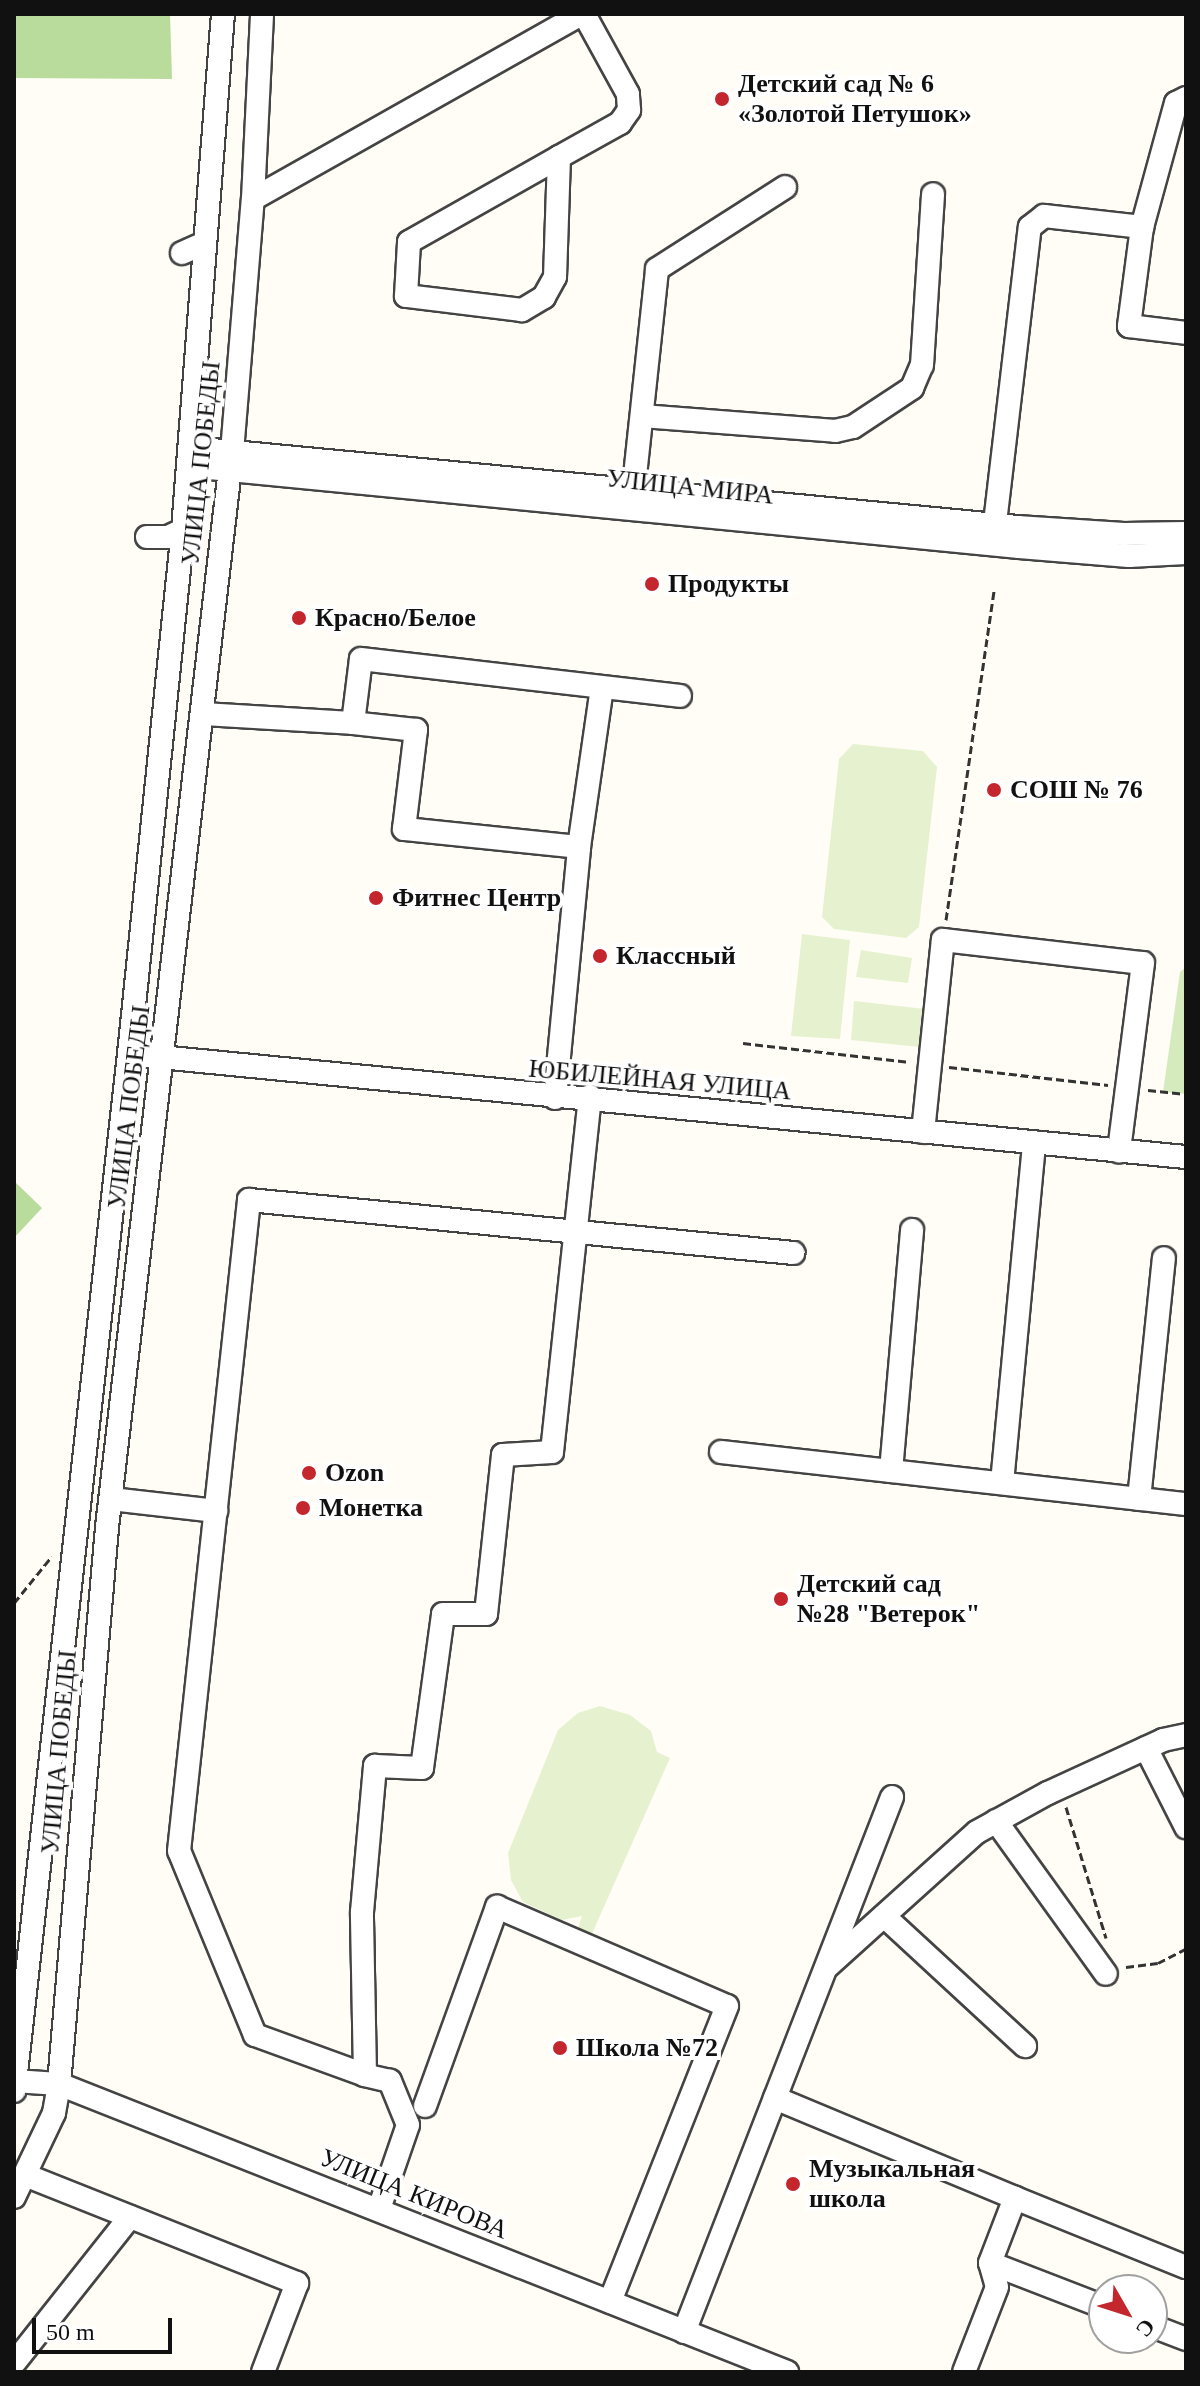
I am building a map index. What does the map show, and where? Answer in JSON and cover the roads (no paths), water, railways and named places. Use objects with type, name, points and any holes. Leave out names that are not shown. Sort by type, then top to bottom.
[{"type":"street","name":"УЛИЦА ПОБЕДЫ","points":[[15,2085],[129,1054],[183,530],[223,14]]},
{"type":"street","name":"УЛИЦА ПОБЕДЫ","points":[[14,2197],[54,2113],[59,2084],[111,1499],[231,461],[253,199],[262,14]]},
{"type":"street","points":[[253,199],[583,14],[628,94],[629,110],[620,123],[559,157],[409,242],[406,296],[522,310],[544,297],[555,277],[559,157]]},
{"type":"street","points":[[1186,98],[1176,103],[1142,227],[1129,326],[1186,333]]},
{"type":"street","points":[[632,500],[657,269],[785,187]]},
{"type":"street","points":[[642,416],[835,431],[853,427],[912,388],[922,365],[933,194]]},
{"type":"street","points":[[994,535],[1030,227],[1044,216],[1142,227]]},
{"type":"street","points":[[182,253],[204,243]]},
{"type":"street","name":"УЛИЦА МИРА","points":[[190,457],[994,535],[1129,556],[1186,553]]},
{"type":"street","points":[[147,537],[168,537],[183,530]]},
{"type":"street","name":"УЛИЦА МИРА","points":[[994,535],[1186,533]]},
{"type":"street","points":[[353,723],[361,659],[680,696]]},
{"type":"street","points":[[555,1098],[579,847],[602,688]]},
{"type":"street","points":[[202,714],[416,730],[404,829],[579,847]]},
{"type":"street","points":[[923,1132],[943,940],[1143,963],[1119,1151]]},
{"type":"street","name":"ЮБИЛЕЙНАЯ УЛИЦА","points":[[129,1054],[555,1098],[1186,1157]]},
{"type":"street","points":[[365,2075],[362,1912],[375,1766],[422,1768],[443,1614],[486,1614],[503,1455],[552,1452],[590,1099]]},
{"type":"street","points":[[1002,1483],[1034,1143]]},
{"type":"street","points":[[379,2209],[408,2125],[390,2081],[255,2035],[179,1851],[249,1200],[793,1253]]},
{"type":"street","points":[[891,1471],[912,1230]]},
{"type":"street","points":[[1139,1499],[1164,1258]]},
{"type":"street","points":[[721,1452],[1186,1504]]},
{"type":"street","points":[[111,1499],[216,1511]]},
{"type":"street","points":[[824,1969],[977,1832],[1060,1788],[1146,1748],[1186,1735]]},
{"type":"street","points":[[1146,1748],[1186,1827]]},
{"type":"street","points":[[684,2332],[892,1797]]},
{"type":"street","points":[[996,1821],[1114,1970]]},
{"type":"street","points":[[425,2106],[497,1907],[727,2006],[610,2302]]},
{"type":"street","points":[[884,1916],[1025,2046]]},
{"type":"street","name":"УЛИЦА КИРОВА","points":[[15,2085],[59,2084],[787,2372]]},
{"type":"street","points":[[775,2098],[1186,2267]]},
{"type":"street","points":[[25,2175],[297,2283],[263,2372]]},
{"type":"street","points":[[964,2372],[997,2287],[990,2263],[1015,2198]]},
{"type":"street","points":[[15,2362],[130,2217]]},
{"type":"street","points":[[990,2263],[1088,2301]]},
{"type":"place","name":"Детский сад № 6 «Золотой Петушок»","points":[[722,99]]},
{"type":"place","name":"Продукты","points":[[652,584]]},
{"type":"place","name":"Красно/Белое","points":[[299,618]]},
{"type":"place","name":"СОШ № 76","points":[[994,790]]},
{"type":"place","name":"Фитнес Центр","points":[[376,898]]},
{"type":"place","name":"Классный","points":[[600,956]]},
{"type":"place","name":"Ozon","points":[[309,1473]]},
{"type":"place","name":"Монетка","points":[[303,1508]]},
{"type":"place","name":"Детский сад №28 \"Ветерок\"","points":[[781,1599]]},
{"type":"place","name":"Школа №72","points":[[560,2048]]},
{"type":"place","name":"Музыкальная школа","points":[[793,2184]]}]
